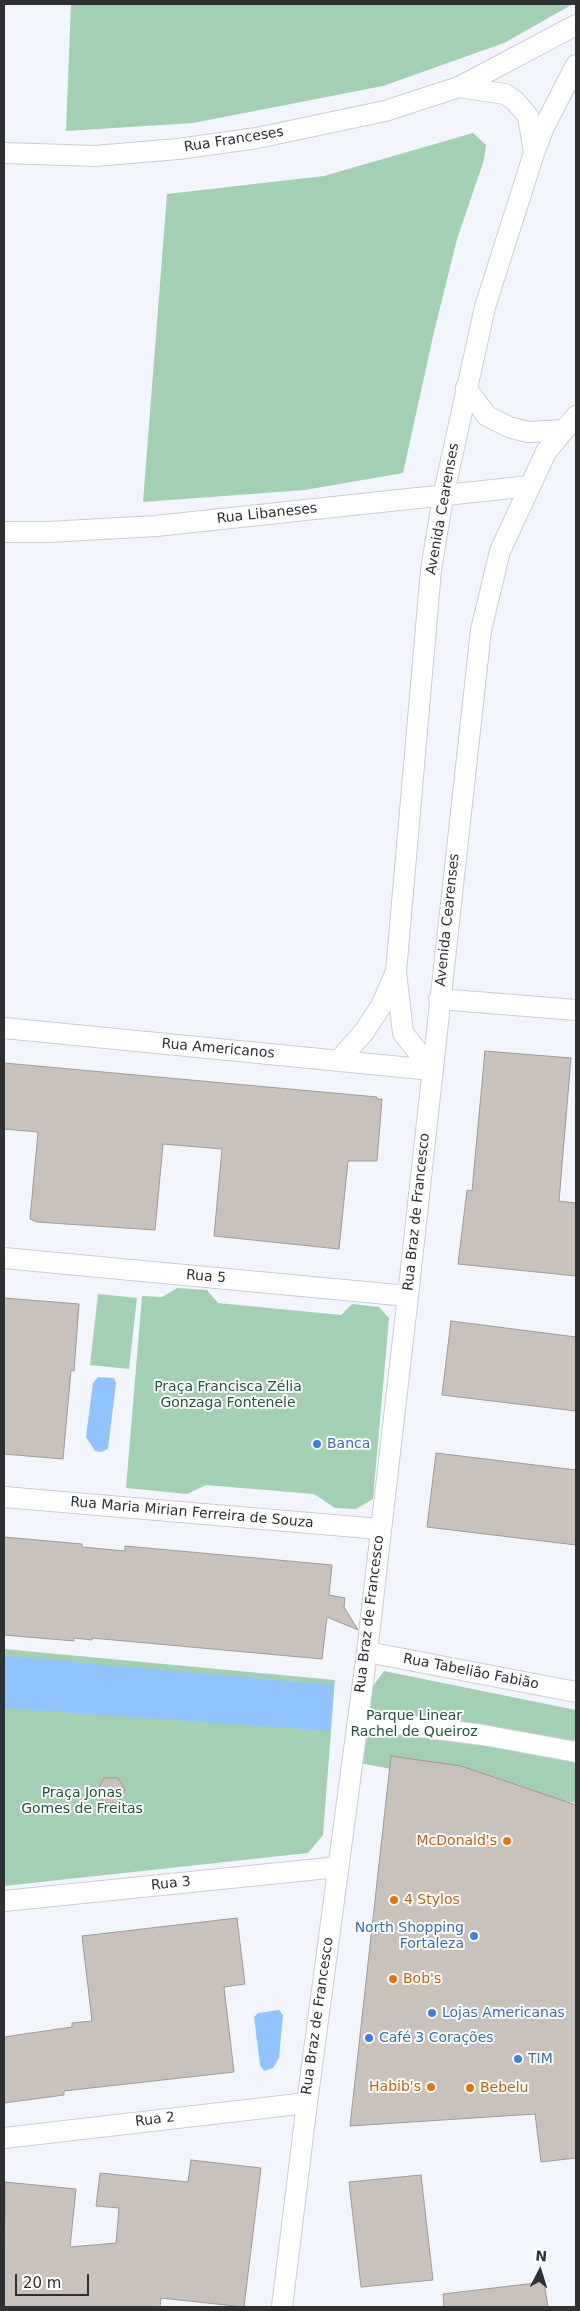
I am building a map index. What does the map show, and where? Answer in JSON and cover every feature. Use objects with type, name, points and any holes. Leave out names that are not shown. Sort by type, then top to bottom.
[{"type":"street","name":"Rua Franceses","points":[[4,154],[95,156],[188,148],[257,138],[385,111],[459,87],[576,25]]},
{"type":"street","name":"Avenida Cearenses","points":[[432,1070],[403,1033],[396,972],[431,570],[443,497],[485,307],[534,153],[544,127],[576,65]]},
{"type":"street","name":"Rua Franceses","points":[[459,87],[505,94],[515,101],[528,116],[534,153]]},
{"type":"street","points":[[466,388],[487,416],[509,427],[528,432],[570,423]]},
{"type":"street","name":"Avenida Cearenses","points":[[432,1070],[481,630],[500,551],[546,452],[570,423]]},
{"type":"street","name":"Rua Libaneses","points":[[4,532],[48,532],[156,526],[443,497],[530,486]]},
{"type":"street","name":"Avenida Cearenses","points":[[339,1060],[364,1032],[381,1006],[396,972]]},
{"type":"street","points":[[440,999],[576,1010]]},
{"type":"street","name":"Rua Americanos","points":[[4,1028],[432,1070]]},
{"type":"street","name":"Rua Braz de Francesco","points":[[282,2307],[307,2102],[367,1652],[432,1070]]},
{"type":"street","name":"Rua 5","points":[[4,1258],[408,1296]]},
{"type":"street","name":"Rua Maria Mirian Ferreira de Souza","points":[[4,1497],[380,1529]]},
{"type":"street","name":"Rua Tabelião Fabião","points":[[367,1652],[576,1692]]},
{"type":"street","points":[[358,1719],[483,1735],[576,1752]]},
{"type":"street","name":"Rua 3","points":[[4,1901],[338,1867]]},
{"type":"street","name":"Rua 2","points":[[4,2138],[307,2102]]},
{"type":"green space","points":[[71,4],[573,4],[504,43],[383,86],[193,123],[66,131]]},
{"type":"green space","points":[[473,133],[486,145],[484,160],[457,239],[403,473],[305,490],[143,502],[167,194],[324,176]]},
{"type":"green space","name":"Praça Francisca Zélia Gonzaga Fontenele","points":[[177,1288],[207,1290],[218,1303],[341,1315],[352,1304],[379,1307],[389,1318],[373,1499],[356,1509],[335,1508],[314,1494],[206,1485],[187,1494],[126,1488],[142,1296],[162,1297]]},
{"type":"green space","points":[[98,1294],[137,1298],[129,1369],[90,1365]]},
{"type":"green space","name":"Praça Jonas Gomes de Freitas","points":[[4,1649],[335,1680],[323,1835],[308,1853],[4,1886]]},
{"type":"green space","name":"Parque Linear Rachel de Queiroz","points":[[384,1671],[576,1710],[576,1803],[359,1763],[370,1690]]},
{"type":"water","points":[[98,1377],[114,1378],[116,1383],[108,1449],[101,1452],[95,1451],[86,1437],[93,1383]]},
{"type":"water","name":"Parque Linear Rachel de Queiroz","points":[[4,1656],[333,1685],[330,1731],[4,1708]]},
{"type":"water","points":[[279,2010],[283,2015],[279,2058],[273,2068],[264,2071],[260,2065],[254,2017],[258,2013]]},
{"type":"building","points":[[485,1051],[571,1058],[559,1201],[576,1203],[576,1276],[458,1264],[467,1190],[472,1191]]},
{"type":"building","points":[[4,1063],[377,1097],[377,1099],[382,1099],[377,1161],[348,1161],[339,1249],[214,1236],[222,1149],[163,1144],[155,1230],[37,1222],[30,1219],[38,1132],[4,1129]]},
{"type":"building","points":[[4,1298],[79,1304],[74,1371],[71,1370],[63,1459],[4,1454]]},
{"type":"building","points":[[451,1321],[576,1337],[576,1411],[442,1395]]},
{"type":"building","points":[[436,1453],[576,1470],[576,1545],[427,1527]]},
{"type":"building","points":[[4,1537],[82,1544],[82,1547],[125,1551],[125,1546],[332,1565],[329,1595],[345,1598],[344,1607],[358,1630],[327,1617],[322,1659],[92,1638],[92,1640],[74,1638],[74,1641],[4,1635]]},
{"type":"building","name":"North Shopping Fortaleza","points":[[391,1756],[461,1766],[576,1805],[576,2158],[541,2162],[535,2114],[350,2126]]},
{"type":"building","points":[[104,1778],[118,1778],[125,1790],[118,1803],[104,1803],[97,1791]]},
{"type":"building","points":[[237,1918],[245,1984],[224,1987],[234,2072],[64,2091],[64,2095],[4,2103],[4,2037],[72,2027],[72,2023],[92,2021],[82,1936]]},
{"type":"building","points":[[191,2160],[261,2168],[244,2307],[161,2298],[160,2307],[4,2307],[5,2182],[76,2189],[70,2247],[116,2243],[119,2208],[96,2206],[100,2173],[188,2182]]},
{"type":"building","points":[[421,2175],[433,2280],[361,2287],[349,2182]]},
{"type":"building","points":[[544,2282],[548,2307],[444,2307],[443,2294]]},
{"type":"place","name":"Banca","points":[[317,1444]]},
{"type":"place","name":"McDonald's","points":[[507,1841]]},
{"type":"place","name":"4 Stylos","points":[[394,1900]]},
{"type":"place","name":"North Shopping Fortaleza","points":[[474,1936]]},
{"type":"place","name":"Bob's","points":[[393,1979]]},
{"type":"place","name":"Lojas Americanas","points":[[432,2013]]},
{"type":"place","name":"Café 3 Corações","points":[[369,2038]]},
{"type":"place","name":"TIM","points":[[518,2059]]},
{"type":"place","name":"Habib's","points":[[431,2087]]},
{"type":"place","name":"Bebelu","points":[[470,2088]]}]
